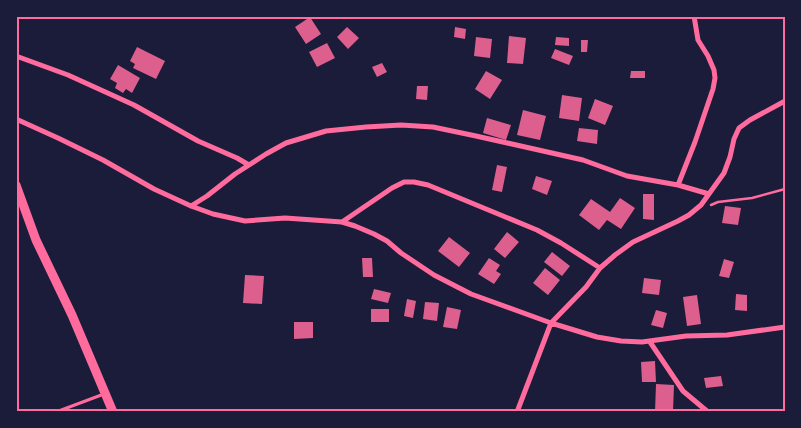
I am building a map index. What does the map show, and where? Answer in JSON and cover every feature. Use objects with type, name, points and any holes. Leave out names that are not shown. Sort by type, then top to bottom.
[{"type":"main road","points":[[16,185],[36,240],[72,315],[113,412]]},
{"type":"street","points":[[678,185],[695,142],[715,78],[714,70],[698,40],[694,16]]},
{"type":"street","points":[[16,56],[68,75],[128,102],[198,141],[249,165]]},
{"type":"street","points":[[518,412],[551,324],[586,287],[600,268],[633,242],[678,222],[701,205],[724,173],[734,139],[740,128],[750,120],[785,101]]},
{"type":"street","points":[[16,119],[103,160],[154,189],[191,206],[213,214],[245,221],[285,218],[342,222],[387,241],[401,253],[434,275],[471,294],[551,324],[597,337],[621,341],[650,342],[686,336],[727,335],[785,328]]},
{"type":"street","points":[[191,206],[235,174],[266,154],[286,144],[326,131],[402,125],[433,127],[583,160],[627,176],[678,185],[709,194]]},
{"type":"street","points":[[342,222],[392,188],[404,182],[414,182],[437,188],[537,230],[600,268]]},
{"type":"street","points":[[650,342],[683,391],[708,412]]},
{"type":"lane","points":[[56,412],[104,394]]},
{"type":"path","points":[[711,205],[718,202],[752,198],[785,189]]},
{"type":"building","points":[[310,17],[321,34],[306,44],[295,27]]},
{"type":"building","points":[[347,27],[359,38],[348,49],[337,37]]},
{"type":"building","points":[[455,27],[466,29],[465,39],[454,37]]},
{"type":"building","points":[[509,36],[526,38],[523,64],[507,63]]},
{"type":"building","points":[[476,37],[492,39],[490,58],[474,56]]},
{"type":"building","points":[[556,37],[569,38],[569,46],[555,45]]},
{"type":"building","points":[[581,40],[588,40],[587,52],[581,52]]},
{"type":"building","points":[[327,43],[335,58],[317,67],[309,52]]},
{"type":"building","points":[[137,47],[165,61],[156,79],[133,68],[135,64],[130,61]]},
{"type":"building","points":[[555,49],[573,56],[569,65],[551,58]]},
{"type":"building","points":[[382,63],[387,72],[377,77],[372,67]]},
{"type":"building","points":[[118,65],[140,78],[132,93],[126,89],[123,93],[115,88],[117,83],[110,79]]},
{"type":"building","points":[[486,71],[502,80],[490,99],[475,89]]},
{"type":"building","points":[[631,71],[645,71],[645,78],[630,78]]},
{"type":"building","points":[[417,86],[428,86],[427,100],[416,99]]},
{"type":"building","points":[[562,95],[582,98],[579,121],[559,118]]},
{"type":"building","points":[[595,99],[613,106],[605,125],[588,118]]},
{"type":"building","points":[[523,110],[546,116],[540,140],[517,135]]},
{"type":"building","points":[[487,118],[511,125],[506,140],[483,133]]},
{"type":"building","points":[[579,128],[598,130],[597,144],[577,141]]},
{"type":"building","points":[[497,165],[507,167],[502,192],[492,190]]},
{"type":"building","points":[[536,176],[552,181],[547,195],[532,189]]},
{"type":"building","points":[[643,194],[654,194],[654,220],[643,219]]},
{"type":"building","points":[[620,198],[635,208],[621,229],[607,220],[599,230],[579,215],[591,199],[610,212]]},
{"type":"building","points":[[725,206],[741,208],[738,225],[722,223]]},
{"type":"building","points":[[507,232],[519,242],[505,258],[494,249]]},
{"type":"building","points":[[449,237],[470,253],[459,267],[438,251]]},
{"type":"building","points":[[552,252],[570,266],[562,276],[544,262]]},
{"type":"building","points":[[362,258],[372,258],[373,277],[363,277]]},
{"type":"building","points":[[489,258],[500,265],[496,271],[501,274],[494,284],[478,274]]},
{"type":"building","points":[[724,259],[734,262],[729,278],[719,276]]},
{"type":"building","points":[[545,268],[560,280],[548,295],[533,283]]},
{"type":"building","points":[[245,275],[264,276],[262,304],[243,303]]},
{"type":"building","points":[[644,278],[661,280],[659,295],[642,293]]},
{"type":"building","points":[[374,289],[391,293],[388,303],[371,299]]},
{"type":"building","points":[[736,294],[747,295],[747,311],[735,310]]},
{"type":"building","points":[[697,295],[701,324],[687,326],[683,297]]},
{"type":"building","points":[[407,299],[416,301],[413,318],[404,316]]},
{"type":"building","points":[[425,302],[439,303],[437,321],[423,319]]},
{"type":"building","points":[[447,307],[461,310],[457,329],[443,327]]},
{"type":"building","points":[[371,309],[389,309],[389,322],[371,322]]},
{"type":"building","points":[[656,310],[667,313],[663,328],[651,325]]},
{"type":"building","points":[[294,322],[313,322],[313,338],[294,339]]},
{"type":"building","points":[[655,361],[656,382],[642,382],[641,362]]},
{"type":"building","points":[[721,376],[723,386],[706,388],[704,378]]},
{"type":"building","points":[[656,384],[674,385],[673,412],[655,412]]}]
